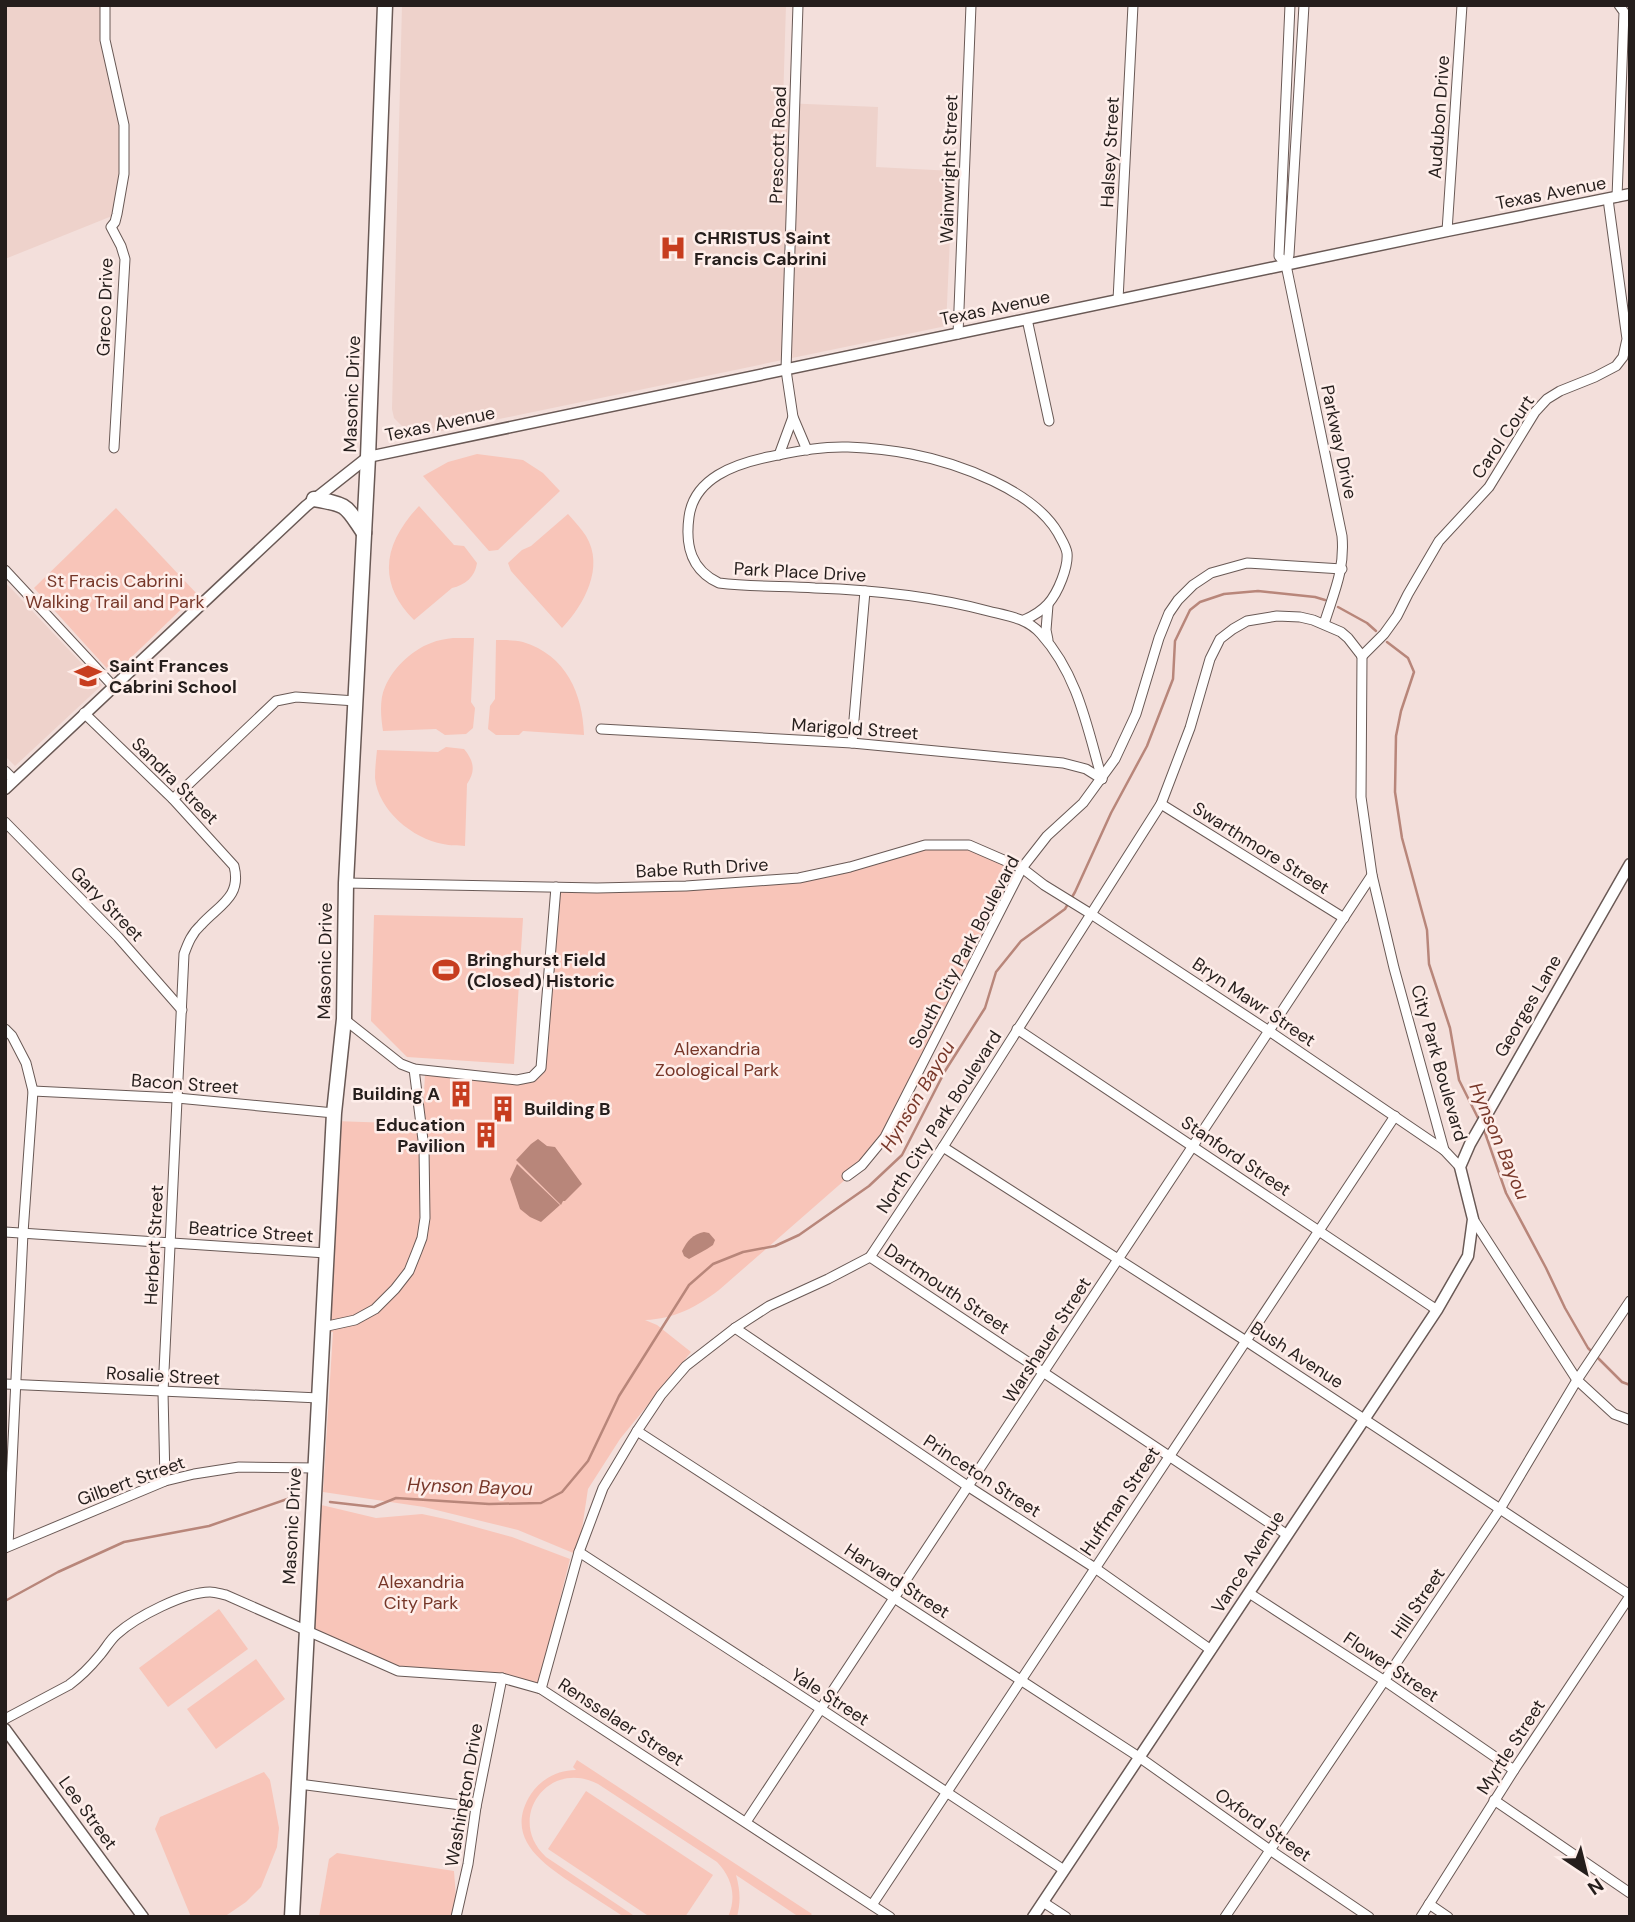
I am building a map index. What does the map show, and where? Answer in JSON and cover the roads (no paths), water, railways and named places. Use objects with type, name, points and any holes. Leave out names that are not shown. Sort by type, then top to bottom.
[{"type":"main road","name":"Masonic Drive","points":[[292,1917],[334,1112],[344,1019],[346,883],[368,457],[385,5]]},
{"type":"main road","points":[[314,499],[340,503],[346,507],[364,533]]},
{"type":"street","name":"Greco Drive","points":[[105,5],[105,40],[124,125],[124,174],[117,214],[111,227],[125,258],[114,448]]},
{"type":"street","name":"Prescott Road","points":[[793,416],[786,370],[798,5]]},
{"type":"street","name":"Wainwright Street","points":[[958,334],[971,5]]},
{"type":"street","name":"Halsey Street","points":[[1118,300],[1133,5]]},
{"type":"street","name":"Parkway Drive","points":[[1290,5],[1279,256],[1286,265],[1342,536],[1342,569],[1324,624]]},
{"type":"street","name":"Parkway Drive","points":[[1286,265],[1289,255],[1304,5]]},
{"type":"street","name":"Audubon Drive","points":[[1447,231],[1462,5]]},
{"type":"street","points":[[1612,198],[1624,12],[1619,5]]},
{"type":"street","name":"Texas Avenue","points":[[368,457],[1630,194]]},
{"type":"street","name":"Carol Court","points":[[1362,656],[1384,635],[1397,616],[1439,541],[1489,487],[1535,412],[1547,399],[1560,391],[1608,371],[1623,358],[1627,339],[1612,198]]},
{"type":"street","points":[[1027,319],[1049,421]]},
{"type":"street","points":[[793,416],[807,450]]},
{"type":"street","points":[[779,455],[793,416]]},
{"type":"street","name":"Park Place Drive","points":[[1024,620],[933,599],[719,583],[706,577],[697,568],[688,542],[690,511],[695,497],[705,484],[721,473],[756,460],[807,450],[846,447],[911,454],[965,470],[1001,486],[1039,510],[1055,529],[1067,552],[1066,568],[1049,604]]},
{"type":"street","points":[[5,789],[314,499],[368,457]]},
{"type":"street","name":"South City Park Boulevard","points":[[847,1176],[862,1165],[886,1136],[1021,868],[1040,843],[1083,803],[1115,759],[1136,714],[1159,638],[1169,613],[1178,600],[1193,585],[1211,573],[1247,564],[1342,569]]},
{"type":"street","points":[[5,570],[113,686]]},
{"type":"street","points":[[852,743],[865,592]]},
{"type":"street","points":[[1049,604],[1041,612],[1024,620],[1040,633],[1068,672],[1078,692],[1102,779]]},
{"type":"street","points":[[1049,604],[1046,630],[1049,645]]},
{"type":"street","name":"North City Park Boulevard","points":[[541,1689],[579,1552],[603,1488],[637,1431],[661,1395],[687,1367],[736,1328],[769,1306],[870,1257],[1161,804],[1190,728],[1210,659],[1220,639],[1256,618],[1300,617],[1324,624],[1348,638],[1362,656]]},
{"type":"street","name":"City Park Boulevard","points":[[1362,656],[1362,797],[1373,875],[1394,968],[1444,1150],[1460,1167],[1473,1219],[1577,1380],[1614,1414],[1630,1420]]},
{"type":"street","points":[[173,799],[276,701],[296,697],[356,701]]},
{"type":"street","name":"Sandra Street","points":[[84,713],[173,799],[234,866],[237,876]]},
{"type":"street","name":"Marigold Street","points":[[601,729],[852,743],[1063,762],[1086,769],[1102,779]]},
{"type":"street","points":[[5,771],[14,780]]},
{"type":"street","name":"Swarthmore Street","points":[[1161,804],[1344,918]]},
{"type":"street","name":"Gary Street","points":[[5,822],[118,937],[182,1010]]},
{"type":"street","name":"Babe Ruth Drive","points":[[346,883],[597,888],[686,886],[799,878],[850,867],[925,845],[944,844],[969,845],[1021,868],[1044,885]]},
{"type":"street","name":"Georges Lane","points":[[1460,1167],[1470,1144],[1630,864]]},
{"type":"street","name":"Warshauer Street","points":[[746,1822],[1373,875]]},
{"type":"street","name":"Herbert Street","points":[[165,1481],[163,1392],[184,954],[190,938],[200,925],[231,896],[237,884],[237,876]]},
{"type":"street","name":"Bryn Mawr Street","points":[[1044,885],[1269,1031],[1444,1150]]},
{"type":"street","points":[[344,1019],[401,1064],[414,1069],[517,1080],[532,1077],[541,1068],[556,887]]},
{"type":"street","name":"Stanford Street","points":[[1017,1029],[1437,1310]]},
{"type":"street","points":[[7,1547],[33,1091],[26,1063],[8,1036]]},
{"type":"street","points":[[323,1327],[355,1320],[375,1309],[409,1271],[422,1238],[425,1218],[425,1148],[414,1069]]},
{"type":"street","name":"Bacon Street","points":[[33,1091],[177,1098],[334,1112]]},
{"type":"street","name":"Huffman Street","points":[[872,1905],[1395,1116]]},
{"type":"street","name":"Bush Avenue","points":[[943,1147],[1246,1340],[1630,1595]]},
{"type":"street","name":"Vance Avenue","points":[[1033,1917],[1437,1310],[1468,1256],[1473,1219]]},
{"type":"street","name":"Beatrice Street","points":[[5,1232],[326,1253]]},
{"type":"street","name":"Dartmouth Street","points":[[870,1257],[1286,1534]]},
{"type":"street","name":"Hill Street","points":[[1225,1917],[1500,1509],[1577,1380],[1630,1301]]},
{"type":"street","name":"Princeton Street","points":[[736,1328],[969,1488],[1095,1568],[1211,1650]]},
{"type":"street","name":"Rosalie Street","points":[[5,1384],[319,1398]]},
{"type":"street","name":"Harvard Street","points":[[637,1431],[1139,1757]]},
{"type":"street","name":"Gilbert Street","points":[[7,1547],[165,1481],[239,1467],[315,1468]]},
{"type":"street","name":"Yale Street","points":[[579,1552],[1064,1870]]},
{"type":"street","name":"Rensselaer Street","points":[[5,1719],[77,1679],[126,1627],[154,1611],[211,1591],[226,1595],[398,1671],[502,1678],[541,1689],[890,1917]]},
{"type":"street","name":"Flower Street","points":[[1249,1593],[1385,1681],[1514,1770]]},
{"type":"street","name":"Myrtle Street","points":[[1420,1917],[1630,1595]]},
{"type":"street","name":"Washington Drive","points":[[456,1917],[502,1678]]},
{"type":"street","name":"Lee Street","points":[[7,1734],[143,1917]]},
{"type":"street","name":"Oxford Street","points":[[1139,1757],[1369,1917]]},
{"type":"street","points":[[299,1784],[476,1807]]},
{"type":"street","points":[[1494,1800],[1630,1893]]},
{"type":"street","points":[[1043,1902],[1066,1917]]},
{"type":"street","points":[[1429,1904],[1448,1917]]},
{"type":"waterway","name":"Hynson Bayou","points":[[330,1502],[374,1507],[396,1498],[489,1504],[541,1503],[562,1492],[588,1461],[619,1396],[689,1285],[713,1264],[743,1252],[775,1246],[799,1235],[869,1186],[902,1155],[945,1071],[985,1008],[996,972],[1021,941],[1065,909],[1075,892],[1111,813],[1147,746],[1173,679],[1175,641],[1190,610],[1200,602],[1224,594],[1258,591],[1325,600]]},
{"type":"waterway","name":"Hynson Bayou","points":[[1338,607],[1376,631]]},
{"type":"waterway","name":"Hynson Bayou","points":[[1387,642],[1408,658],[1414,672],[1396,736],[1395,792],[1402,838],[1427,930],[1429,964],[1450,1028],[1459,1080],[1480,1122]]},
{"type":"waterway","name":"Hynson Bayou","points":[[1483,1127],[1506,1193],[1565,1308],[1588,1348],[1622,1382],[1630,1385]]},
{"type":"waterway","name":"Hynson Bayou","points":[[5,1601],[58,1572],[124,1542],[209,1526],[296,1496]]},
{"type":"place","name":"CHRISTUS Saint Francis Cabrini","points":[[673,248]]},
{"type":"place","name":"Saint Frances Cabrini School","points":[[88,676]]},
{"type":"place","name":"Bringhurst Field (Closed) Historic","points":[[446,970]]},
{"type":"place","name":"Building A","points":[[461,1094]]},
{"type":"place","name":"Building B","points":[[503,1109]]},
{"type":"place","name":"Education Pavilion","points":[[486,1135]]},
{"type":"park label","name":"St Fracis Cabrini Walking Trail and Park","points":[[115,591]]},
{"type":"park label","name":"Alexandria Zoological Park","points":[[717,1059]]},
{"type":"park label","name":"Alexandria City Park","points":[[421,1592]]}]
